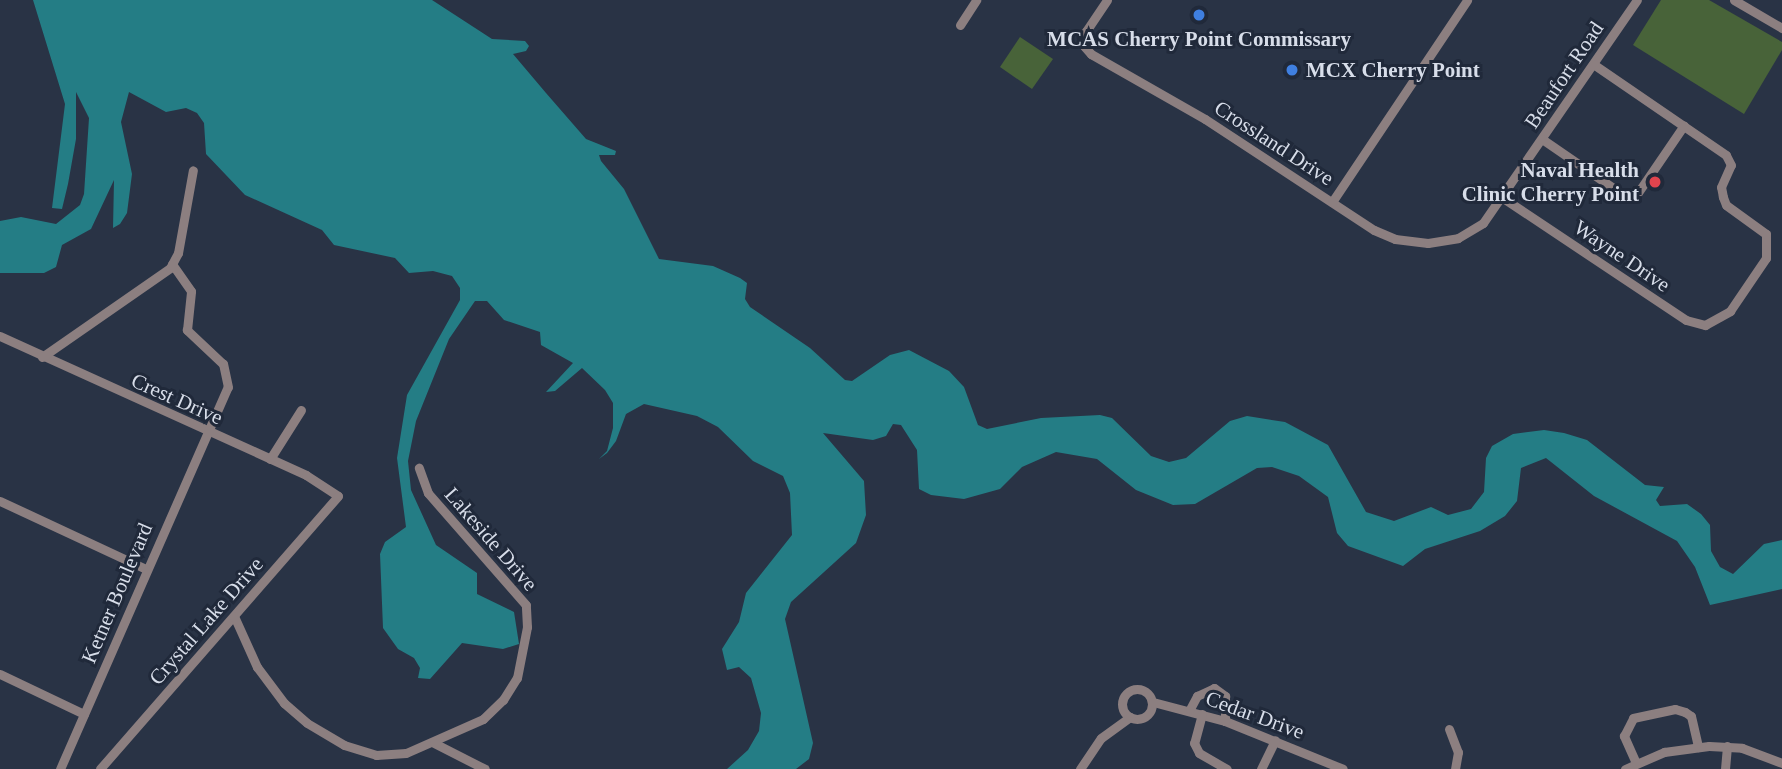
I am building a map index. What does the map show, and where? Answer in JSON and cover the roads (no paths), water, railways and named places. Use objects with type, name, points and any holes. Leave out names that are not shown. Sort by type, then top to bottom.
[{"type":"street","points":[[960,25],[976,0]]},
{"type":"street","name":"Crossland Drive","points":[[1107,0],[1086,31],[1084,46],[1091,54],[1205,119],[1332,202],[1395,239],[1428,243],[1468,234]]},
{"type":"street","points":[[1332,202],[1467,0]]},
{"type":"street","name":"Beaufort Road","points":[[1468,234],[1503,198],[1637,0]]},
{"type":"street","points":[[1734,0],[1782,28]]},
{"type":"street","points":[[1542,139],[1625,196],[1637,194],[1684,125],[1593,64]]},
{"type":"street","name":"Wayne Drive","points":[[1503,198],[1686,320],[1713,324],[1730,311],[1766,258],[1768,247],[1766,234],[1726,205],[1721,187],[1730,159],[1684,125]]},
{"type":"street","points":[[42,356],[173,264],[193,170]]},
{"type":"street","name":"Ketner Boulevard","points":[[60,769],[228,387],[223,364],[187,330],[191,291],[173,264]]},
{"type":"street","name":"Crest Drive","points":[[0,337],[270,459],[322,484],[338,496]]},
{"type":"street","points":[[270,459],[301,410]]},
{"type":"street","name":"Lakeside Drive","points":[[233,616],[267,681],[291,709],[323,734],[376,755],[406,753],[434,743],[482,719],[512,690],[523,659],[528,616],[522,595],[428,493],[419,468]]},
{"type":"street","name":"Crystal Lake Drive","points":[[100,769],[338,496]]},
{"type":"street","points":[[0,501],[146,569]]},
{"type":"street","points":[[0,674],[84,713]]},
{"type":"street","points":[[1190,709],[1197,696],[1214,688],[1225,696],[1225,721]]},
{"type":"street","name":"Cedar Drive","points":[[1130,717],[1122,703],[1129,691],[1143,689],[1153,702],[1190,709],[1225,721],[1343,769]]},
{"type":"street","points":[[1080,769],[1101,738],[1130,717],[1147,715],[1153,702]]},
{"type":"street","points":[[1636,763],[1624,736],[1633,718],[1675,709],[1685,712],[1691,716],[1698,747]]},
{"type":"street","points":[[1202,714],[1194,743],[1199,753],[1227,769]]},
{"type":"street","points":[[1448,729],[1458,752],[1455,769]]},
{"type":"street","points":[[1261,769],[1275,740]]},
{"type":"street","points":[[434,743],[485,769]]},
{"type":"street","points":[[1725,769],[1727,746]]},
{"type":"street","points":[[1625,769],[1636,763],[1698,747],[1727,746],[1782,763]]},
{"type":"place","name":"MCAS Cherry Point Commissary","points":[[1199,15]]},
{"type":"place","name":"MCX Cherry Point","points":[[1292,70]]},
{"type":"place","name":"Naval Health Clinic Cherry Point","points":[[1655,182]]}]
